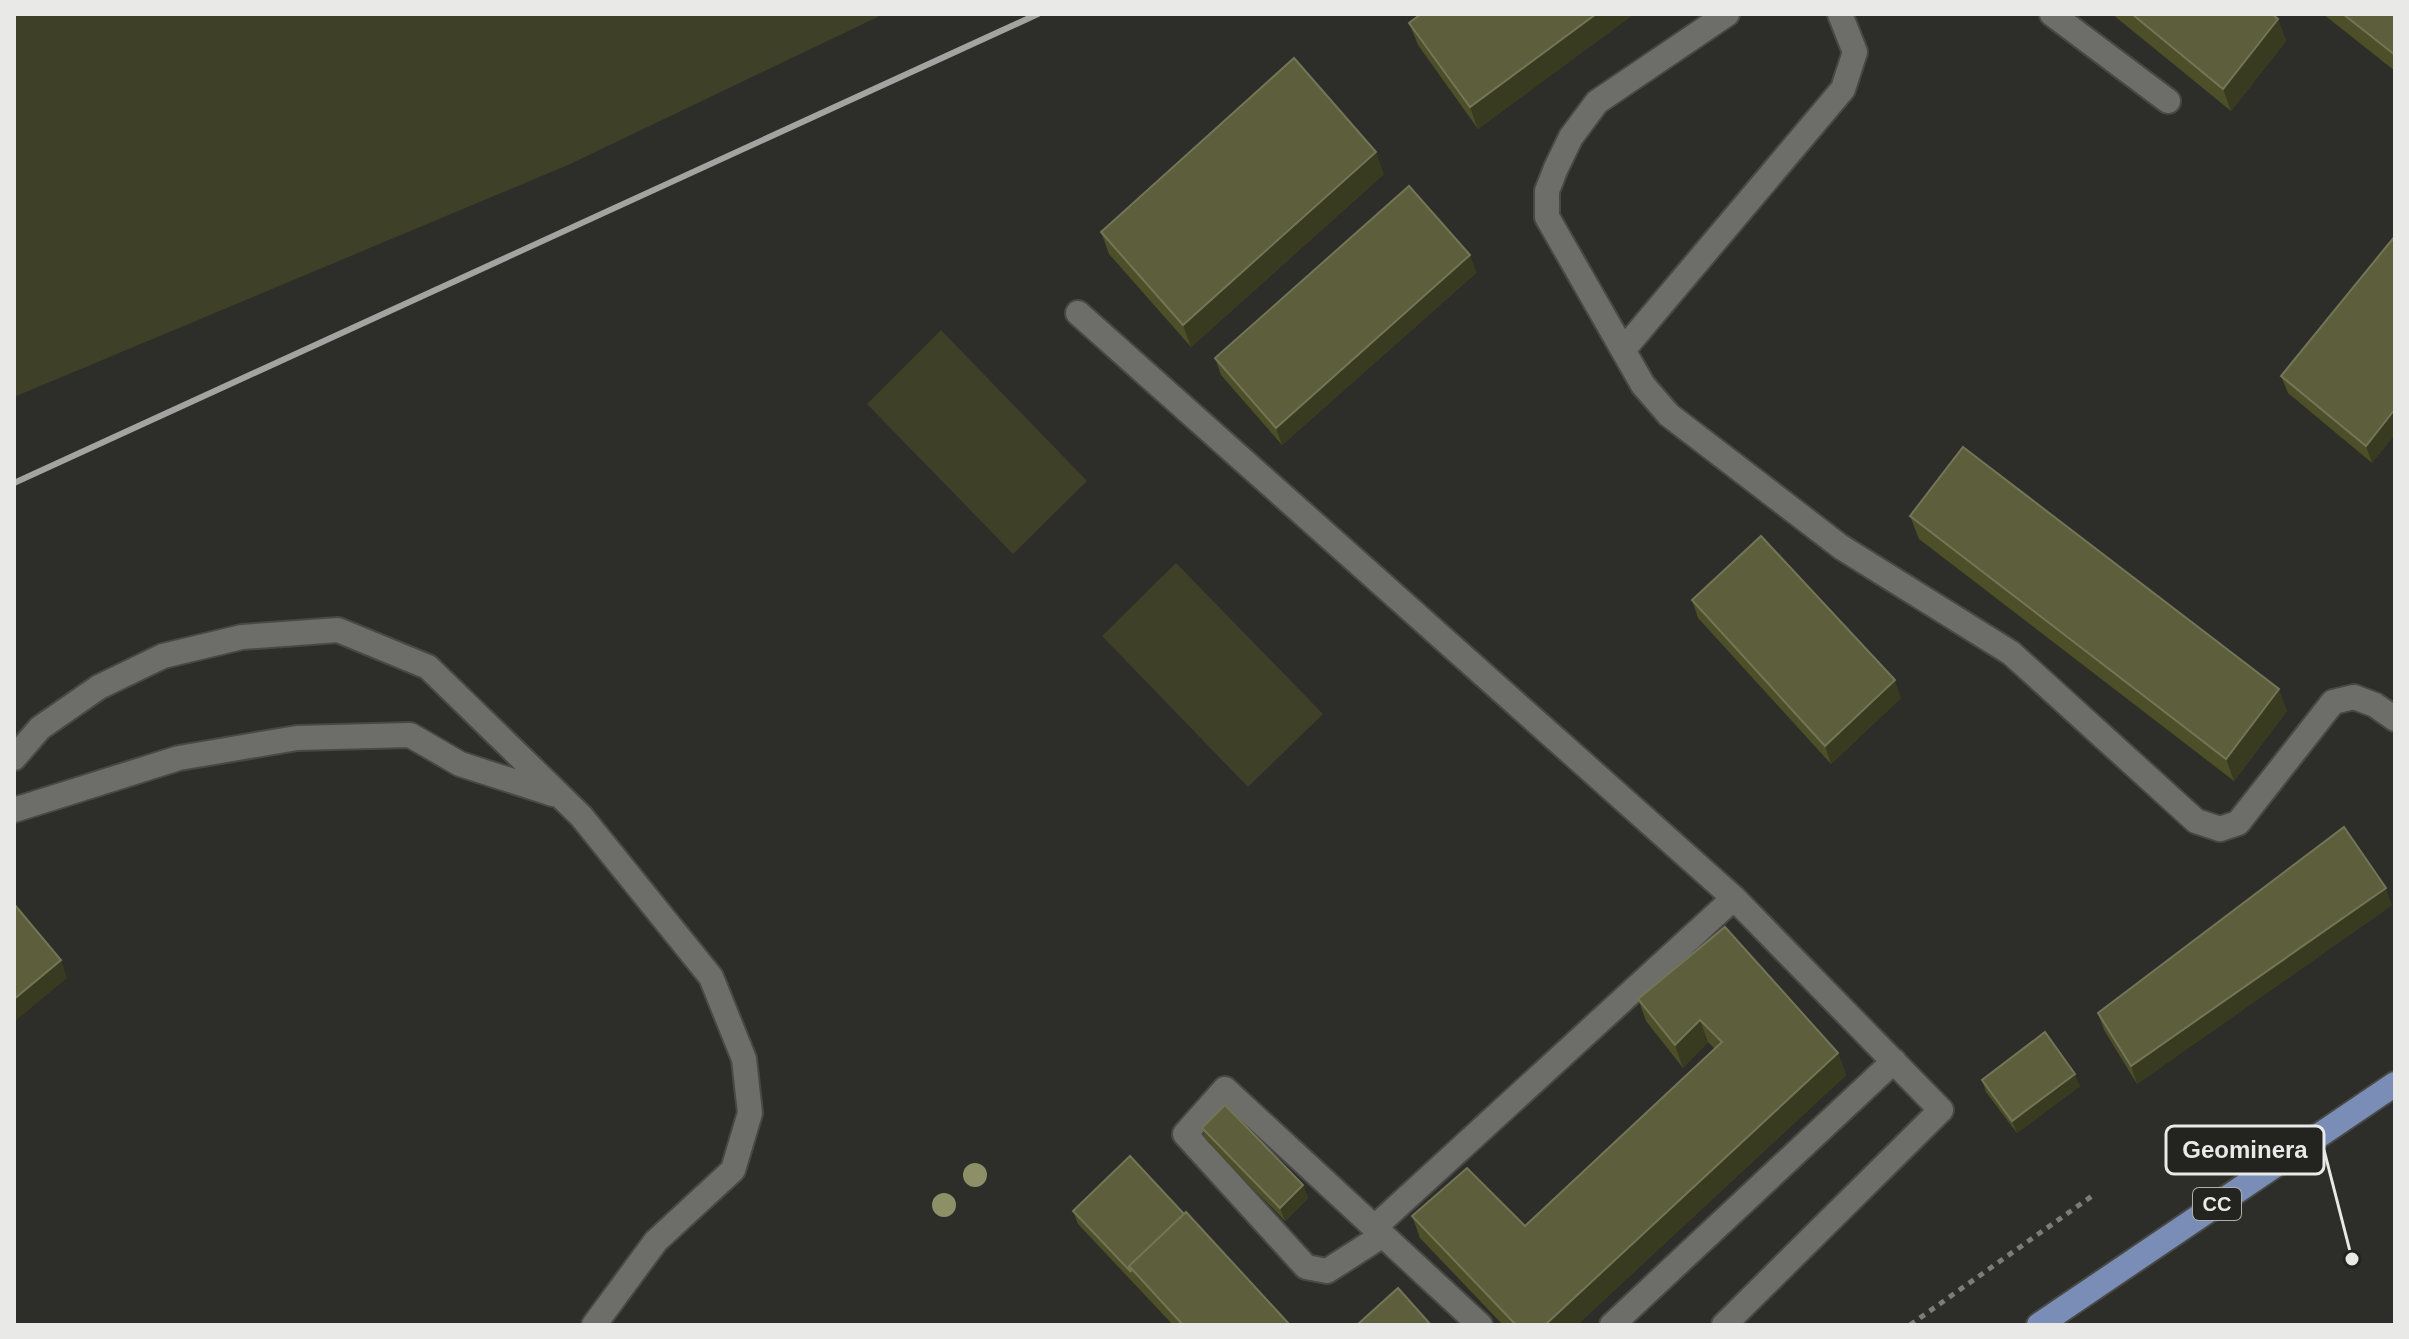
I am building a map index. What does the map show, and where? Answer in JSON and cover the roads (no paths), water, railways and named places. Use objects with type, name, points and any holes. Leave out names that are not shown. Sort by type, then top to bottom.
[{"type":"main road","name":"CC","points":[[2039,1325],[2395,1084]]},
{"type":"lane","points":[[1727,14],[1597,102],[1571,137],[1547,191],[1547,217],[1643,385],[1669,415],[1841,547],[2011,653],[2196,821],[2220,829],[2238,823],[2333,702],[2354,697],[2375,705],[2395,719]]},
{"type":"lane","points":[[1624,349],[1843,89],[1855,52],[1840,14]]},
{"type":"lane","points":[[2052,14],[2168,101]]},
{"type":"lane","points":[[1078,313],[1734,898],[1941,1110],[1724,1325]]},
{"type":"lane","points":[[14,758],[40,728],[99,687],[163,656],[242,637],[338,630],[428,667],[581,816],[711,977],[744,1059],[750,1113],[733,1170],[656,1241],[594,1325]]},
{"type":"lane","points":[[14,810],[179,758],[297,738],[410,735],[460,764],[561,797]]},
{"type":"lane","points":[[1480,1325],[1379,1231],[1225,1089],[1185,1134],[1306,1267],[1327,1271],[1379,1231],[1734,898]]},
{"type":"lane","points":[[1612,1325],[1894,1061]]},
{"type":"railway","points":[[14,483],[1038,14]]},
{"type":"place","name":"Geominera","points":[[2352,1259]]}]
